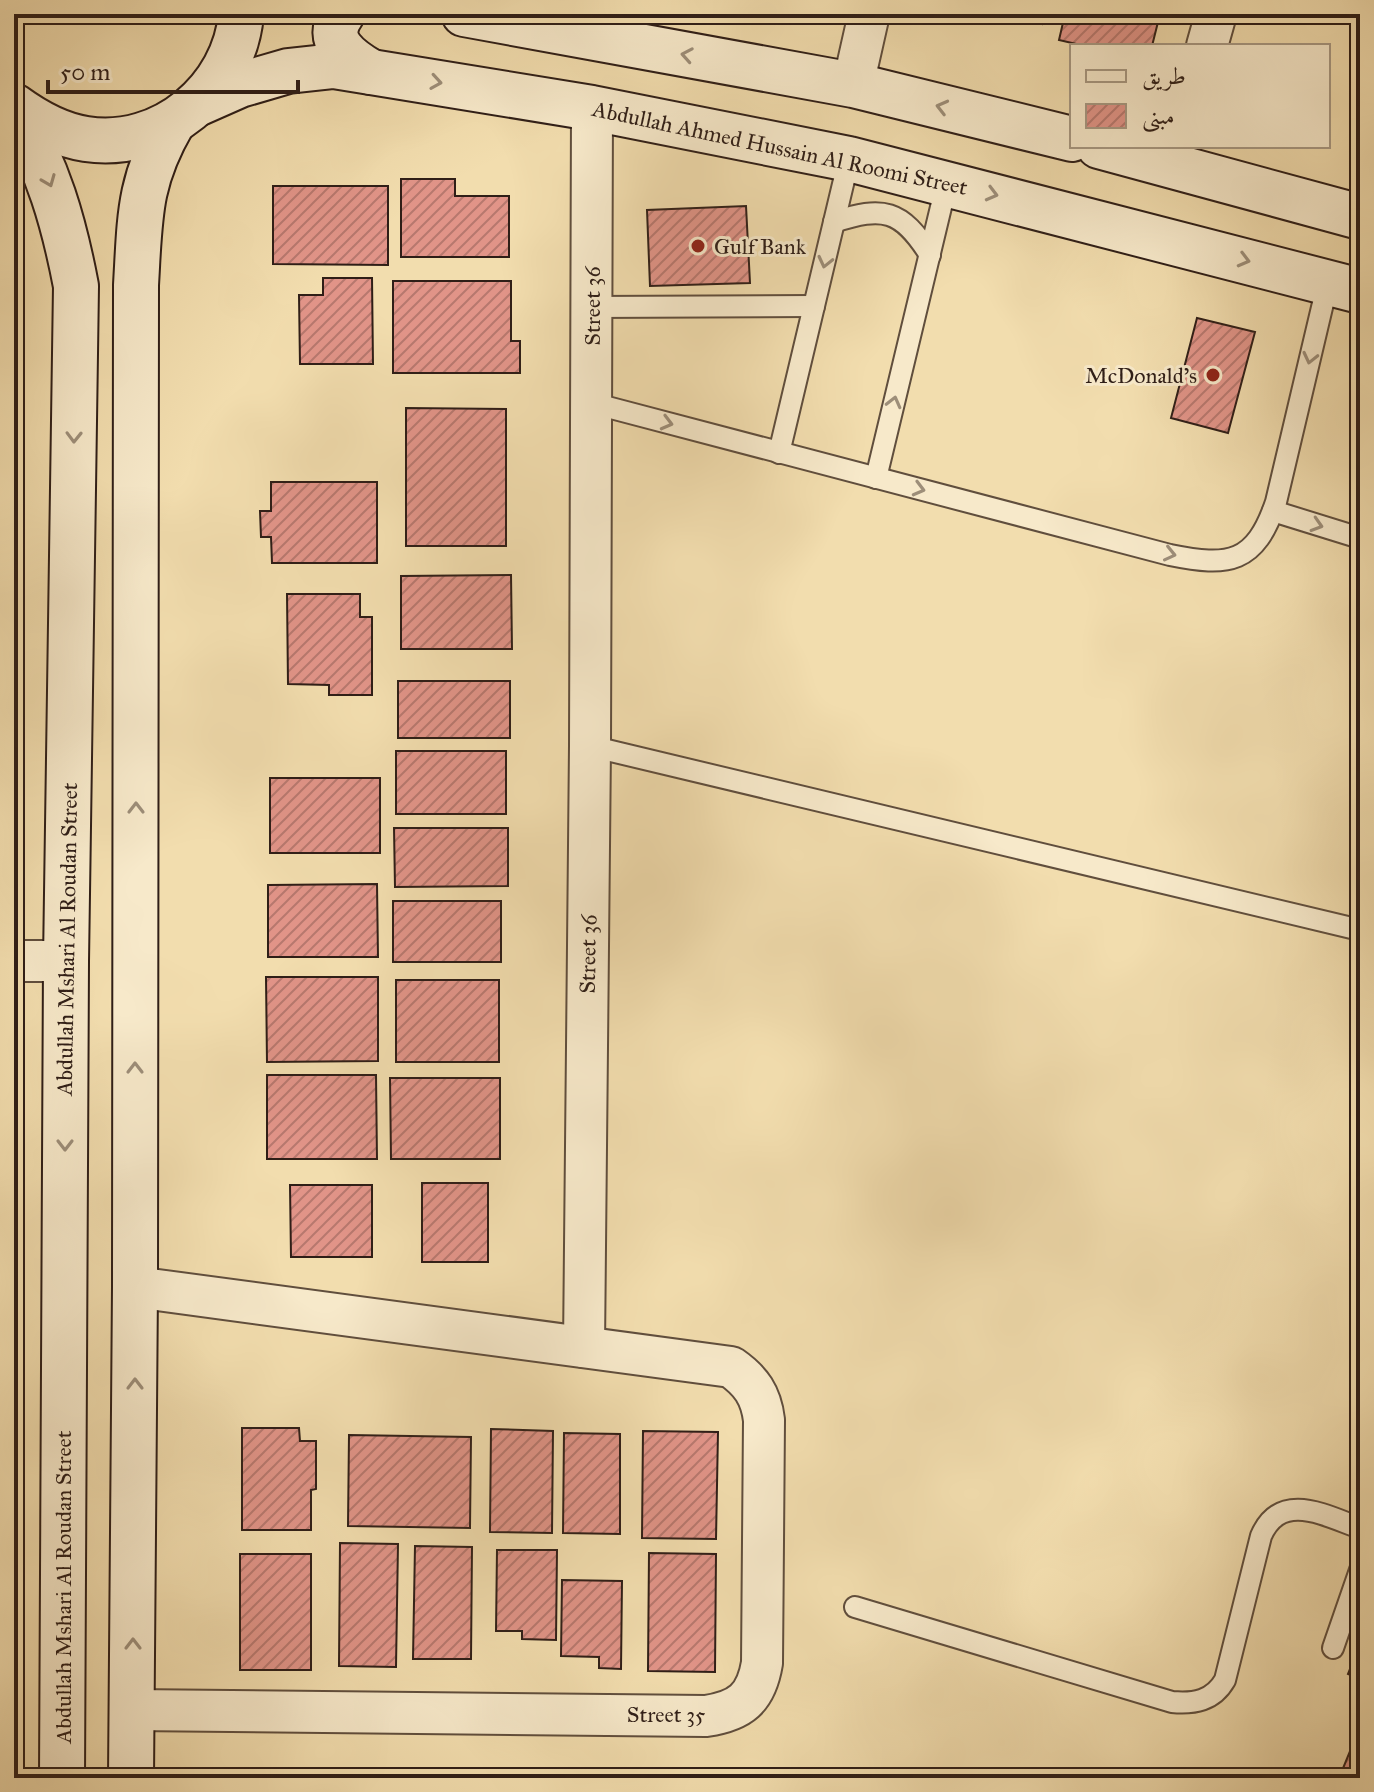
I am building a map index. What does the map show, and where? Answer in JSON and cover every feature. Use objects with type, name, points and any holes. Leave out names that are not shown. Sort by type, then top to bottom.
[{"type":"street","points":[[131,1778],[136,285],[140,216],[147,176],[185,113],[217,82],[231,55],[241,14]]},
{"type":"street","points":[[342,14],[335,24],[337,43],[345,56],[371,72]]},
{"type":"street","points":[[853,85],[869,14]]},
{"type":"street","points":[[1208,44],[1216,14]]},
{"type":"street","points":[[491,16],[853,85],[1070,139]]},
{"type":"street","name":"Abdullah Ahmed Hussain Al Roomi Street","points":[[14,108],[58,132],[87,139],[117,140],[146,134],[240,85],[288,71],[334,66],[592,108],[849,159],[1344,287]]},
{"type":"street","name":"Abdullah Mshari Al Roudan Street","points":[[14,108],[41,159],[54,192],[76,286],[66,961],[62,1778]]},
{"type":"street","name":"Street 36","points":[[584,1347],[592,108]]},
{"type":"street","points":[[1116,148],[1176,155],[1360,217]]},
{"type":"street","points":[[76,286],[88,271],[106,265],[124,270],[136,285]]},
{"type":"street","points":[[71,660],[88,681],[113,686],[136,673]]},
{"type":"street","points":[[69,753],[92,740],[118,745],[136,764]]},
{"type":"street","points":[[14,961],[66,961]]},
{"type":"street","points":[[135,1287],[584,1347]]},
{"type":"street","name":"Street 35","points":[[132,1710],[706,1716],[723,1713],[742,1704],[757,1687],[762,1663],[764,1420],[761,1400],[745,1378],[731,1367],[584,1347]]},
{"type":"lane","points":[[779,453],[849,159]]},
{"type":"lane","points":[[876,478],[947,182]]},
{"type":"lane","points":[[834,222],[866,212],[886,213],[919,237],[930,255]]},
{"type":"lane","points":[[592,403],[1204,562],[1222,562],[1249,549],[1261,538],[1273,511],[1344,287]]},
{"type":"lane","points":[[592,307],[814,306]]},
{"type":"lane","points":[[1273,511],[1360,538]]},
{"type":"lane","points":[[590,746],[1360,930]]},
{"type":"lane","points":[[855,1607],[1172,1702],[1187,1703],[1212,1696],[1225,1680],[1265,1526],[1274,1517],[1294,1509],[1306,1509],[1360,1528]]},
{"type":"lane","points":[[1333,1648],[1360,1570]]},
{"type":"building","points":[[998,14],[1044,14],[1042,24]]},
{"type":"building","points":[[1065,14],[1160,14],[1152,44],[1076,44],[1059,40]]},
{"type":"building","points":[[401,179],[455,179],[455,196],[509,196],[509,257],[401,257]]},
{"type":"building","points":[[273,186],[388,186],[388,265],[273,264]]},
{"type":"building","name":"Gulf Bank","points":[[746,206],[750,283],[650,286],[647,210]]},
{"type":"building","points":[[323,278],[372,278],[373,364],[300,364],[299,295],[323,295]]},
{"type":"building","points":[[393,281],[511,281],[511,341],[520,341],[520,373],[393,373]]},
{"type":"building","name":"McDonald's","points":[[1197,318],[1255,332],[1228,433],[1171,418]]},
{"type":"building","points":[[406,408],[506,409],[506,546],[406,546]]},
{"type":"building","points":[[271,482],[377,482],[377,563],[272,563],[271,537],[261,537],[260,511],[271,511]]},
{"type":"building","points":[[511,575],[512,649],[401,649],[401,576]]},
{"type":"building","points":[[287,594],[360,594],[360,617],[372,617],[372,695],[329,695],[329,685],[288,684]]},
{"type":"building","points":[[398,681],[510,681],[510,738],[398,738]]},
{"type":"building","points":[[396,751],[506,751],[506,814],[396,814]]},
{"type":"building","points":[[270,778],[380,778],[380,853],[270,853]]},
{"type":"building","points":[[394,828],[508,828],[508,886],[395,887]]},
{"type":"building","points":[[377,884],[378,957],[268,957],[268,885]]},
{"type":"building","points":[[393,901],[501,901],[501,962],[393,962]]},
{"type":"building","points":[[266,977],[378,977],[378,1061],[267,1062]]},
{"type":"building","points":[[396,980],[499,980],[499,1062],[396,1062]]},
{"type":"building","points":[[267,1075],[376,1075],[377,1159],[267,1159]]},
{"type":"building","points":[[390,1078],[500,1078],[500,1159],[391,1159]]},
{"type":"building","points":[[422,1183],[488,1183],[488,1262],[422,1262]]},
{"type":"building","points":[[290,1185],[372,1185],[372,1257],[291,1257]]},
{"type":"building","points":[[242,1428],[299,1428],[300,1441],[316,1441],[316,1489],[311,1490],[311,1530],[242,1530]]},
{"type":"building","points":[[491,1429],[553,1431],[552,1533],[490,1532]]},
{"type":"building","points":[[643,1431],[718,1432],[716,1539],[642,1538]]},
{"type":"building","points":[[564,1433],[620,1434],[620,1534],[563,1533]]},
{"type":"building","points":[[349,1435],[471,1437],[470,1528],[348,1526]]},
{"type":"building","points":[[340,1543],[398,1544],[396,1667],[339,1666]]},
{"type":"building","points":[[415,1546],[472,1547],[471,1659],[413,1659]]},
{"type":"building","points":[[497,1550],[557,1550],[556,1640],[522,1639],[522,1631],[496,1631]]},
{"type":"building","points":[[649,1553],[716,1554],[715,1672],[648,1671]]},
{"type":"building","points":[[240,1554],[311,1554],[311,1670],[240,1670]]},
{"type":"building","points":[[562,1580],[622,1581],[621,1669],[599,1668],[599,1657],[561,1656]]},
{"type":"building","points":[[1360,1644],[1360,1679],[1348,1674]]},
{"type":"building","points":[[1360,1727],[1360,1778],[1339,1778]]},
{"type":"building","points":[[385,1774],[449,1775],[449,1778],[385,1778]]},
{"type":"place","name":"Gulf Bank","points":[[698,246]]},
{"type":"place","name":"McDonald's","points":[[1213,375]]}]
